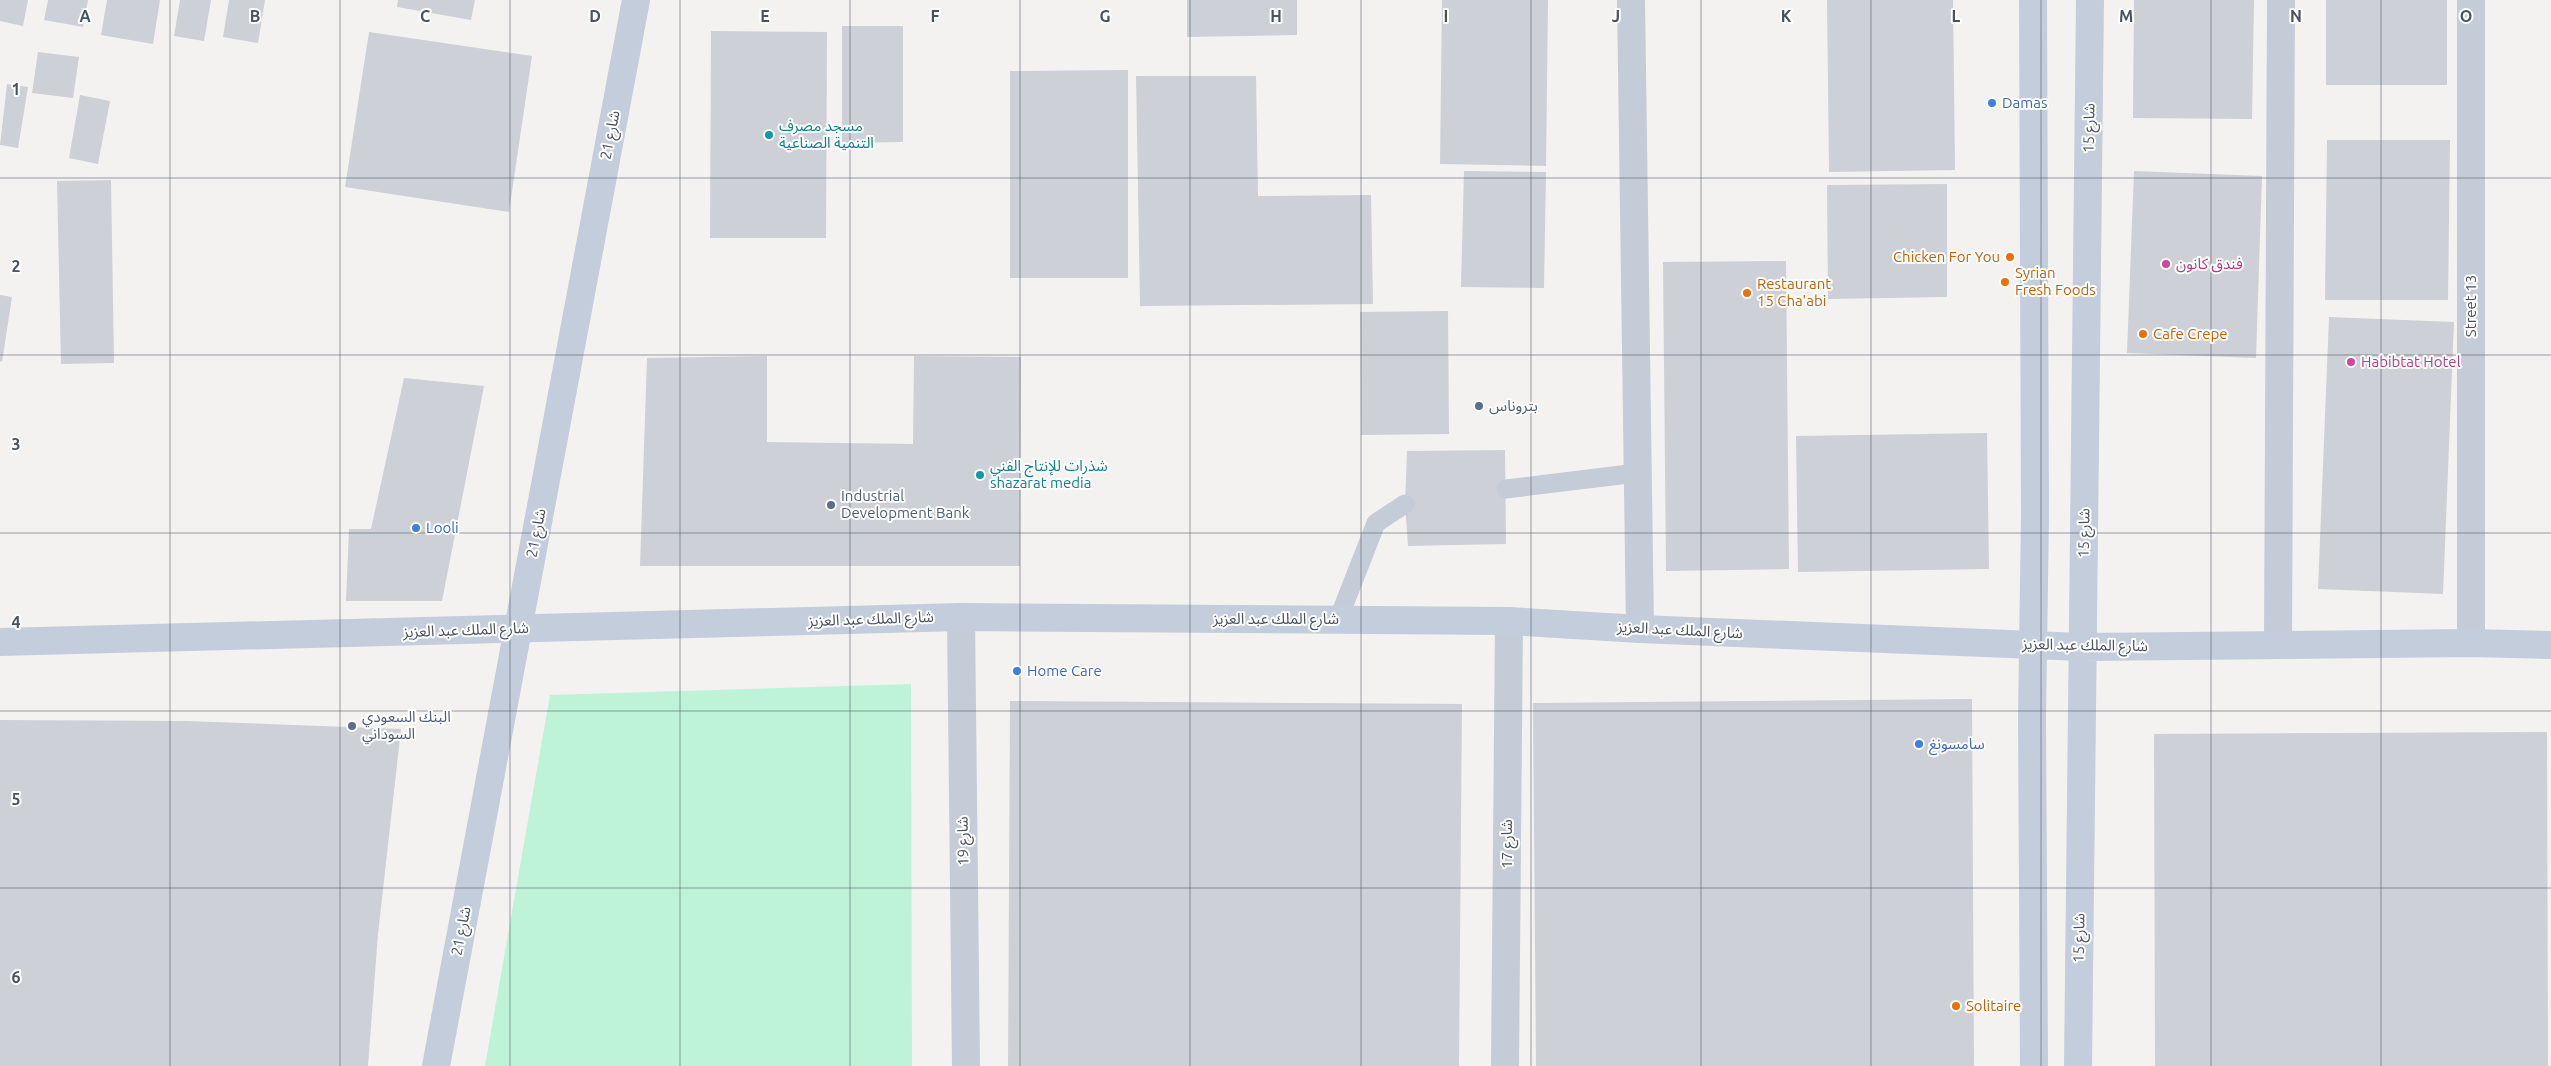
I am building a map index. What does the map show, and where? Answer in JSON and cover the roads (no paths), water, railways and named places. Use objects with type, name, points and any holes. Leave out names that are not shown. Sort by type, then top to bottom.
[{"type":"street","name":"شارع 21","points":[[436,1066],[636,0]]},
{"type":"street","points":[[1631,0],[1640,629]]},
{"type":"street","points":[[2033,0],[2036,515],[2032,645],[2034,1066]]},
{"type":"street","name":"شارع 15","points":[[2078,1066],[2090,0]]},
{"type":"street","points":[[2278,644],[2280,0]]},
{"type":"street","name":"Street 13","points":[[2471,0],[2471,643]]},
{"type":"street","name":"شارع الملك عبد العزيز","points":[[0,642],[961,617],[1508,621],[1640,629],[2082,646],[2471,643],[2551,645]]},
{"type":"street","name":"شارع 19","points":[[961,617],[966,1066]]},
{"type":"street","name":"شارع 17","points":[[1505,1066],[1508,621]]},
{"type":"lane","points":[[1506,489],[1637,473]]},
{"type":"lane","points":[[1338,620],[1376,523],[1405,504]]},
{"type":"place","name":"Damas","points":[[1992,103]]},
{"type":"place","name":"مسجد مصرف التنمية الصناعية","points":[[769,135]]},
{"type":"place","name":"Chicken For You","points":[[2010,257]]},
{"type":"place","name":"فندق كانون","points":[[2166,264]]},
{"type":"place","name":"Syrian Fresh Foods","points":[[2005,282]]},
{"type":"place","name":"Restaurant 15 Cha'abi","points":[[1747,293]]},
{"type":"place","name":"Cafe Crepe","points":[[2143,334]]},
{"type":"place","name":"Habibtat Hotel","points":[[2351,362]]},
{"type":"place","name":"بتروناس","points":[[1479,406]]},
{"type":"place","name":"شذرات للإنتاج الفني shazarat media","points":[[980,475]]},
{"type":"place","name":"Industrial Development Bank","points":[[831,505]]},
{"type":"place","name":"Looli","points":[[416,528]]},
{"type":"place","name":"Home Care","points":[[1017,671]]},
{"type":"place","name":"البنك السعودي السوداني","points":[[352,726]]},
{"type":"place","name":"سامسونغ","points":[[1919,744]]},
{"type":"place","name":"Solitaire","points":[[1956,1006]]}]
